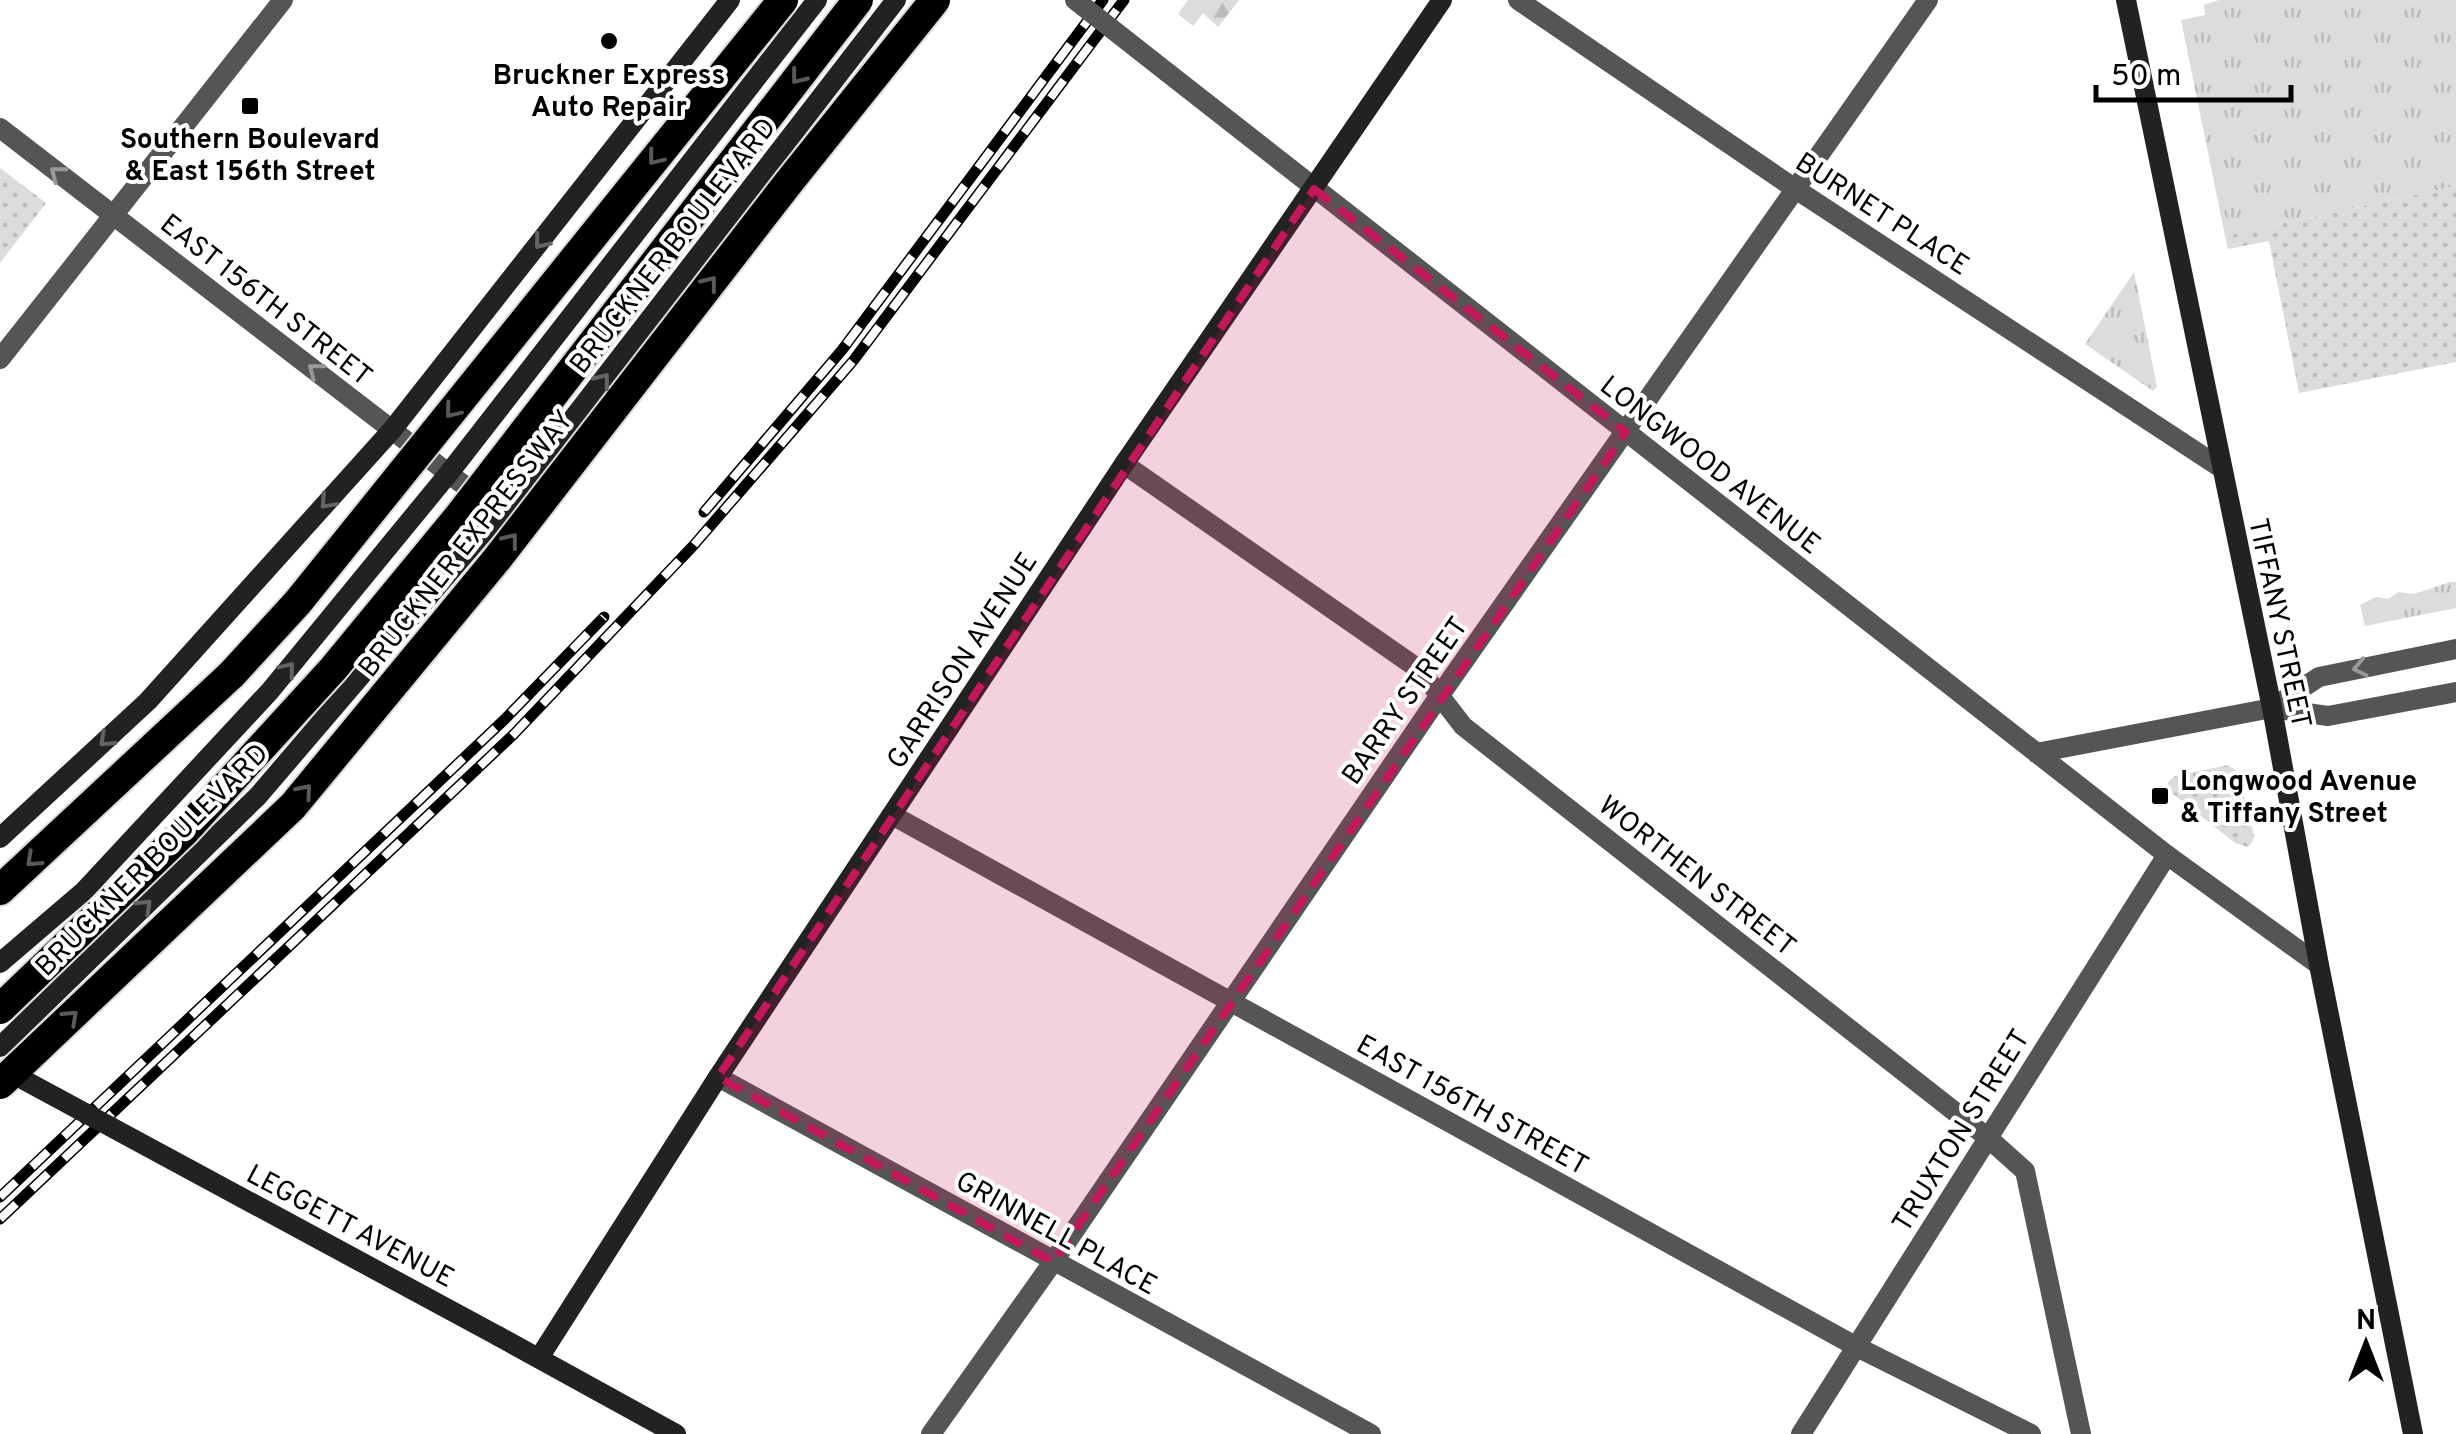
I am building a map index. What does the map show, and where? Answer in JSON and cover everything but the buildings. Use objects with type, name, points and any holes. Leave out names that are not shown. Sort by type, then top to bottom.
[{"type":"highway","points":[[0,890],[232,674],[298,602],[782,0]]},
{"type":"highway","name":"BRUCKNER EXPRESSWAY","points":[[0,1009],[185,831],[334,669],[460,515],[858,0]]},
{"type":"highway","name":"BRUCKNER EXPRESSWAY","points":[[12,1082],[293,806],[497,559],[935,0]]},
{"type":"main road","points":[[0,838],[148,701],[392,430],[730,0]]},
{"type":"main road","name":"BRUCKNER BOULEVARD","points":[[0,963],[84,891],[270,691],[448,473],[817,0]]},
{"type":"main road","name":"BRUCKNER BOULEVARD","points":[[0,1047],[258,796],[500,513],[896,0]]},
{"type":"main road","name":"GARRISON AVENUE","points":[[539,1358],[718,1077],[1124,464],[1442,0]]},
{"type":"main road","name":"TIFFANY STREET","points":[[2126,0],[2272,708],[2318,965],[2413,1434]]},
{"type":"main road","name":"LEGGETT AVENUE","points":[[0,1066],[12,1082],[498,1336],[676,1434]]},
{"type":"street","points":[[0,359],[283,0]]},
{"type":"street","name":"LONGWOOD AVENUE","points":[[1075,0],[2167,855],[2318,965]]},
{"type":"street","name":"BURNET PLACE","points":[[1518,0],[1794,188],[2221,468]]},
{"type":"street","name":"BARRY STREET","points":[[931,1434],[1054,1262],[1440,696],[1928,0]]},
{"type":"street","name":"EAST 156TH STREET","points":[[0,128],[500,513]]},
{"type":"street","name":"WORTHEN STREET","points":[[1124,464],[1420,670],[1463,726],[1987,1137],[2025,1172],[2082,1434]]},
{"type":"street","points":[[2272,708],[2319,677],[2456,649]]},
{"type":"street","points":[[2036,753],[2272,708],[2328,716],[2456,692]]},
{"type":"street","name":"EAST 156TH STREET","points":[[892,815],[1857,1347],[2031,1434]]},
{"type":"street","name":"TRUXTON STREET","points":[[1800,1434],[2167,855]]},
{"type":"street","name":"GRINNELL PLACE","points":[[718,1077],[1370,1434]]},
{"type":"highlighted area","points":[[1314,189],[1626,432],[1053,1262],[718,1077]]},
{"type":"green space","points":[[1188,0],[1239,0],[1218,27],[1203,13],[1193,26],[1178,14]]},
{"type":"green space","points":[[2219,0],[2456,0],[2456,186],[2225,236],[2181,20],[2205,15],[2204,5]]},
{"type":"green space","points":[[0,168],[46,203],[0,263]]},
{"type":"green space","points":[[2456,186],[2456,362],[2299,393],[2269,241],[2228,249],[2225,236]]},
{"type":"green space","points":[[2134,272],[2157,387],[2153,391],[2085,344]]},
{"type":"green space","points":[[2456,582],[2456,608],[2365,626],[2360,605],[2376,597],[2388,599],[2399,592],[2414,594]]},
{"type":"green space","points":[[2228,765],[2237,771],[2254,835],[2248,847],[2235,843],[2168,790],[2168,782],[2175,776]]},
{"type":"railway","points":[[704,512],[842,350],[1103,0]]},
{"type":"railway","points":[[0,1219],[514,734],[693,546],[853,361],[1124,0]]},
{"type":"railway","points":[[0,1197],[504,720],[604,617]]},
{"type":"place","name":"Bruckner Express Auto Repair","points":[[609,41]]},
{"type":"place","name":"Southern Boulevard & East 156th Street","points":[[250,106]]},
{"type":"place","name":"Longwood Avenue & Tiffany Street","points":[[2160,796]]}]
